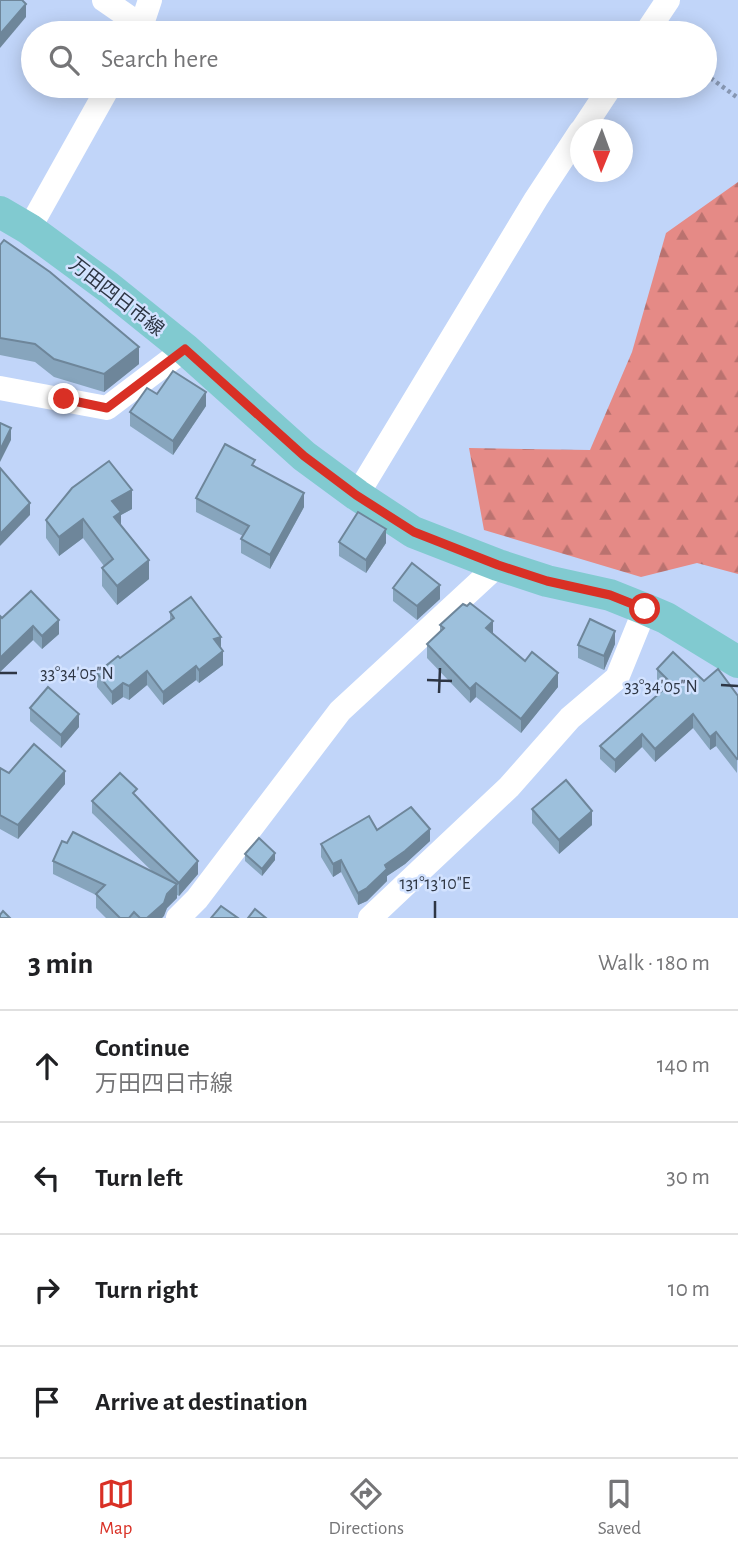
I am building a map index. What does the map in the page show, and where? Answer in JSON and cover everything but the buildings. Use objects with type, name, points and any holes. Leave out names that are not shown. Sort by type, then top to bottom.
[{"type":"main road","name":"万田四日市線","points":[[0,212],[29,229],[185,349],[304,456],[356,495],[414,532],[498,565],[547,581],[610,595],[645,609],[666,618],[738,662]]},
{"type":"street","points":[[104,0],[130,21]]},
{"type":"street","points":[[144,21],[150,0]]},
{"type":"street","points":[[654,21],[668,0]]},
{"type":"street","points":[[29,229],[103,98]]},
{"type":"street","points":[[589,119],[603,98]]},
{"type":"street","points":[[356,495],[570,148]]},
{"type":"street","points":[[0,388],[107,408],[185,349]]},
{"type":"street","points":[[178,918],[197,899],[340,711],[498,565]]},
{"type":"street","points":[[370,918],[509,787],[570,718],[617,678],[645,609]]},
{"type":"path","points":[[717,83],[738,98]]},
{"type":"green space","points":[[738,182],[738,574],[697,563],[641,577],[484,530],[469,448],[590,450],[632,352],[666,233]]},
{"type":"route","points":[[64,399],[107,408],[185,349],[304,456],[356,495],[414,532],[498,565],[547,581],[610,595],[645,609]]}]
